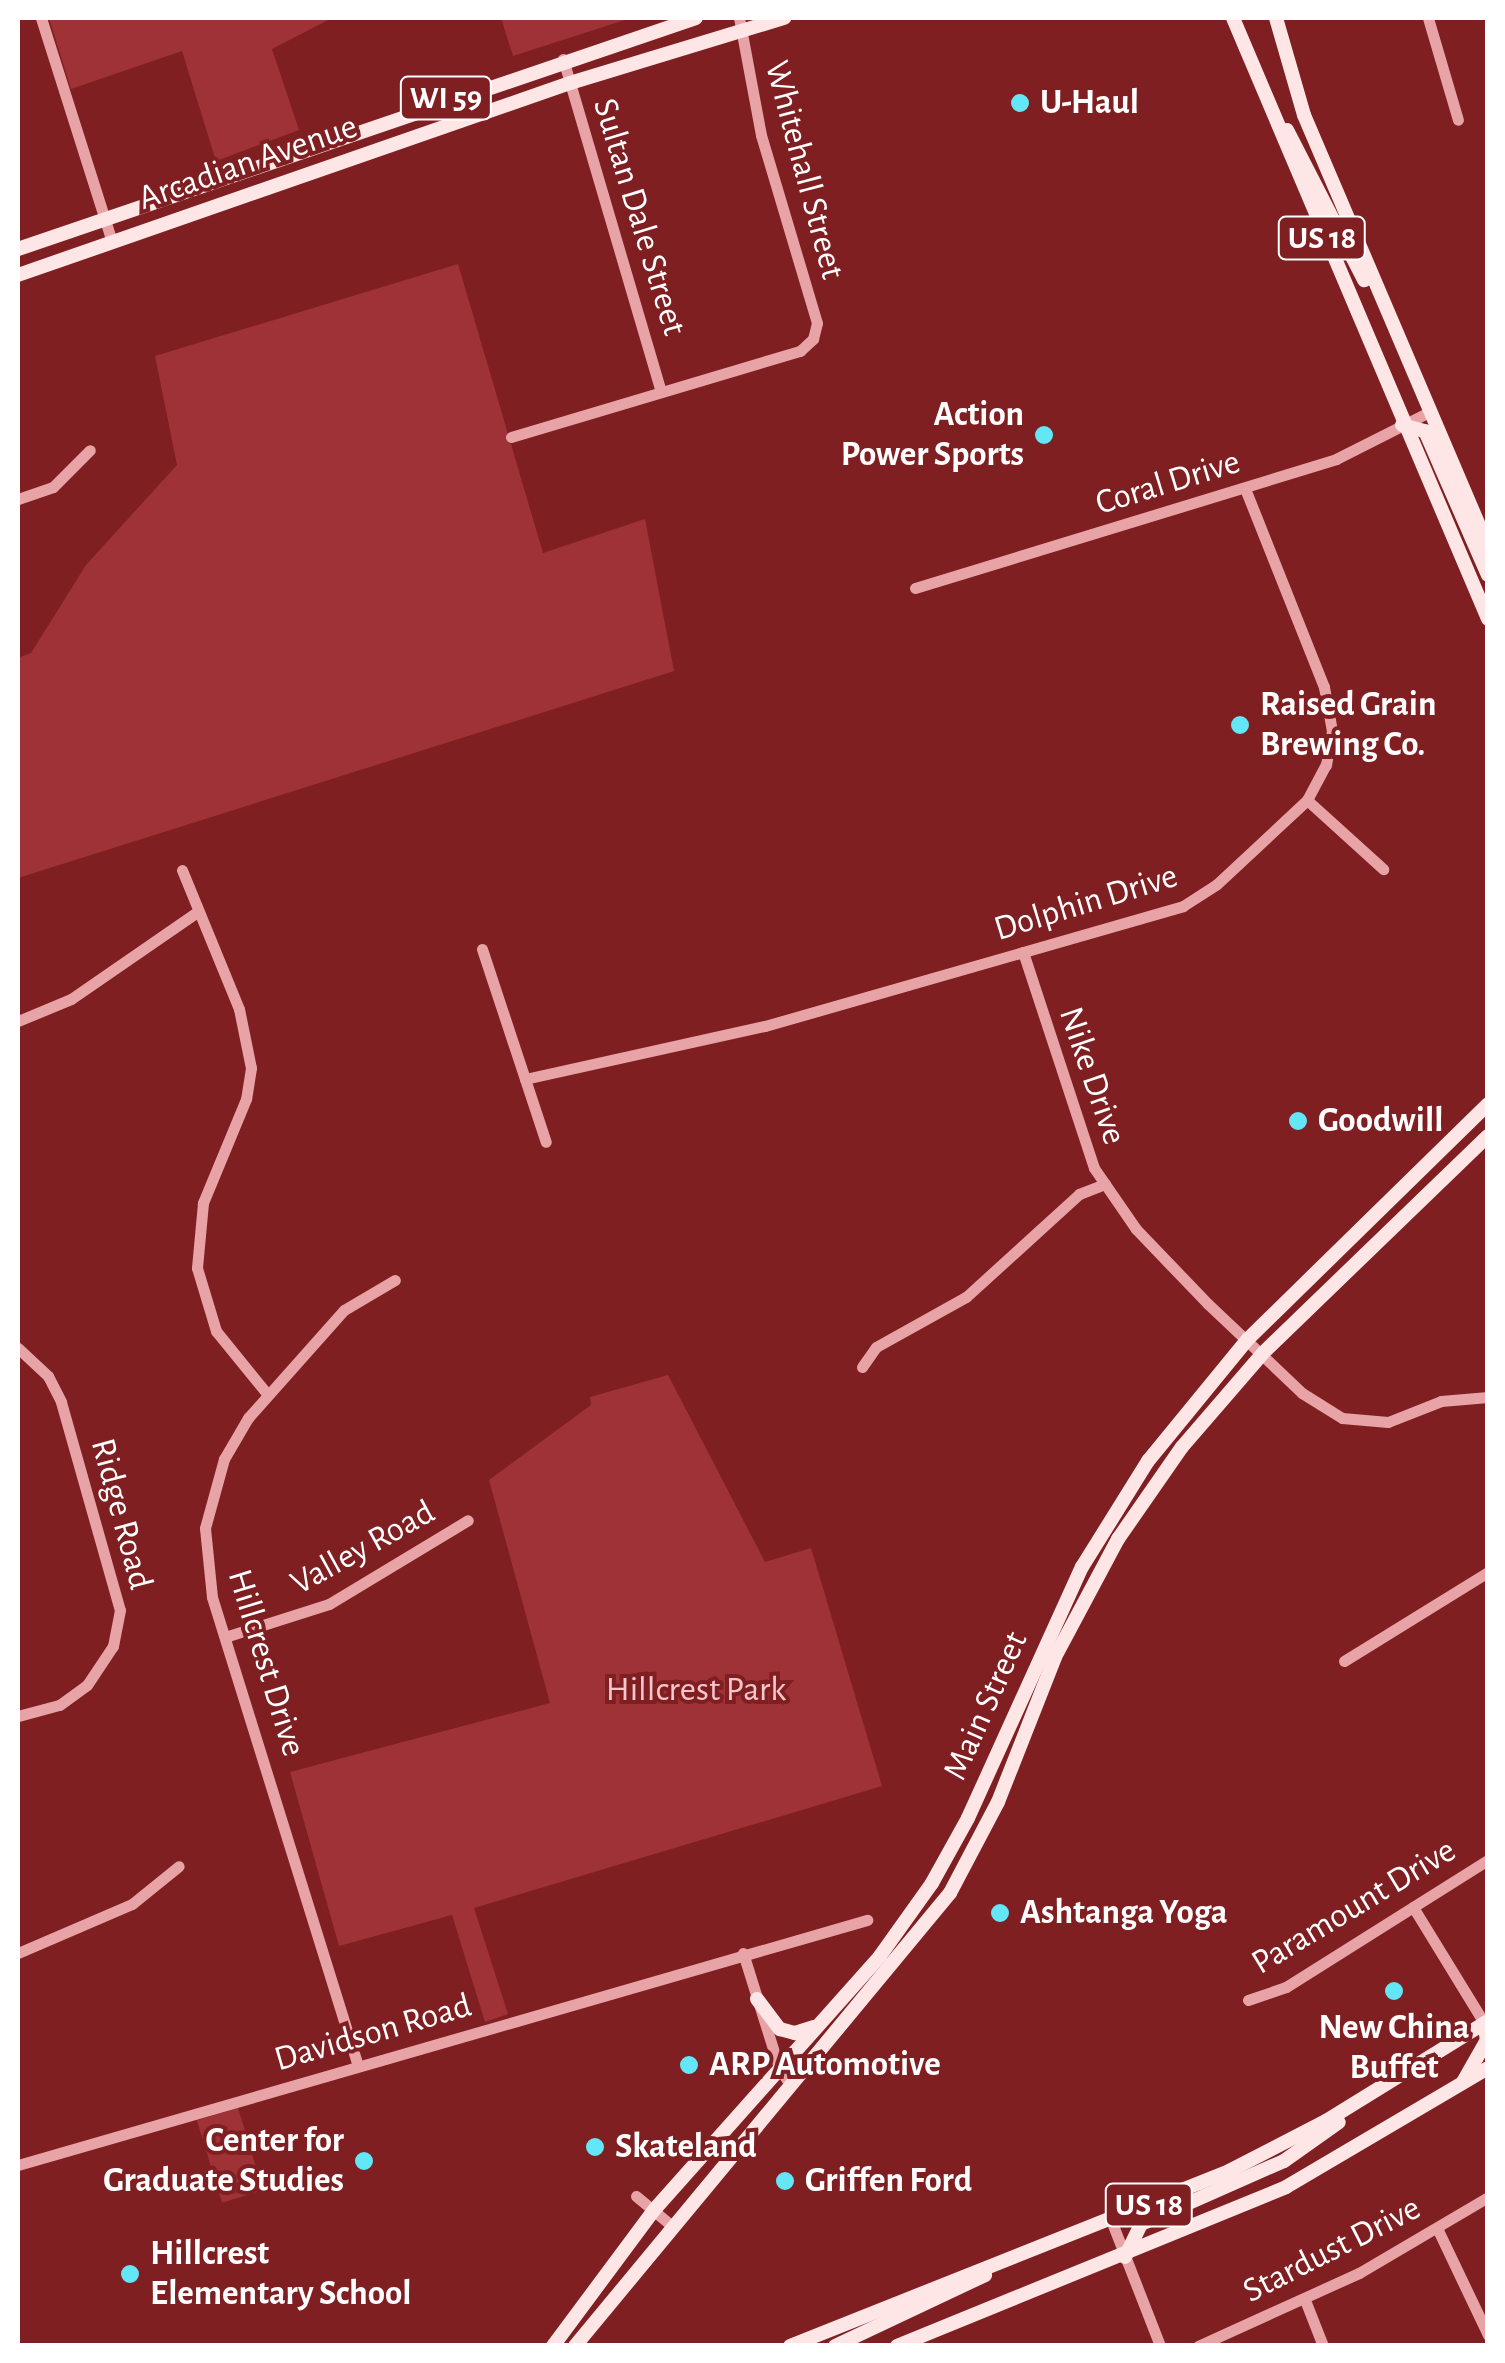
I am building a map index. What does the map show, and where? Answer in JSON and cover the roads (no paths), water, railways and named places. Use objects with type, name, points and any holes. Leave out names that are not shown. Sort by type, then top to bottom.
[{"type":"main road","name":"WI 59","points":[[563,59],[696,18]]},
{"type":"main road","name":"Arcadian Avenue","points":[[18,275],[740,24],[784,18]]},
{"type":"main road","name":"US 18","points":[[1232,18],[1402,425],[1488,619]]},
{"type":"main road","name":"US 18","points":[[1276,18],[1298,99],[1488,547]]},
{"type":"main road","points":[[1246,49],[1371,293],[1385,308]]},
{"type":"main road","name":"Arcadian Avenue","points":[[18,249],[563,59]]},
{"type":"main road","points":[[1402,425],[1425,431],[1488,575]]},
{"type":"main road","name":"Main Street","points":[[553,2346],[654,2210],[880,1956],[932,1884],[990,1772],[1082,1566],[1170,1433],[1248,1339],[1488,1104]]},
{"type":"main road","points":[[1441,1179],[1488,1122]]},
{"type":"main road","name":"Main Street","points":[[579,2340],[789,2082],[950,1893],[1007,1780],[1056,1658],[1146,1499],[1264,1352],[1488,1136]]},
{"type":"main road","points":[[1146,1499],[1150,1479],[1174,1444],[1170,1433]]},
{"type":"main road","points":[[990,1772],[1007,1780]]},
{"type":"main road","points":[[974,1805],[992,1813]]},
{"type":"main road","points":[[932,1884],[950,1893]]},
{"type":"main road","points":[[757,1999],[787,2033],[818,2024]]},
{"type":"main road","name":"US 18","points":[[790,2346],[1245,2163],[1378,2090],[1486,2022]]},
{"type":"main road","points":[[1463,2083],[1487,2040],[1486,2022]]},
{"type":"main road","name":"US 18","points":[[897,2346],[1125,2257],[1286,2187],[1488,2068]]},
{"type":"main road","points":[[1125,2257],[1141,2224],[1284,2161],[1378,2090]]},
{"type":"main road","points":[[834,2346],[970,2287],[1002,2262]]},
{"type":"main road","points":[[579,2340],[578,2318],[600,2278]]},
{"type":"street","points":[[41,18],[112,242]]},
{"type":"street","points":[[1428,18],[1458,120]]},
{"type":"street","name":"Whitehall Street","points":[[661,391],[800,351],[815,336],[809,293],[762,135],[740,24]]},
{"type":"street","name":"Sultan Dale Street","points":[[563,59],[661,391]]},
{"type":"street","points":[[512,437],[661,391]]},
{"type":"street","name":"Coral Drive","points":[[915,588],[1336,459],[1430,412]]},
{"type":"street","points":[[18,500],[53,487],[90,450]]},
{"type":"street","name":"Dolphin Drive","points":[[525,1080],[765,1026],[1200,898],[1307,800],[1330,751],[1328,699],[1245,488]]},
{"type":"street","points":[[1307,800],[1383,869]]},
{"type":"street","points":[[182,870],[239,1009],[251,1068],[246,1099],[202,1204],[197,1268],[216,1330],[268,1394]]},
{"type":"street","points":[[18,1021],[71,999],[197,912]]},
{"type":"street","points":[[482,949],[546,1142]]},
{"type":"street","name":"Nike Drive","points":[[1024,952],[1078,1134],[1106,1184],[1149,1242],[1248,1339]]},
{"type":"street","points":[[862,1367],[876,1347],[966,1297],[1078,1194],[1106,1184]]},
{"type":"street","name":"Hillcrest Drive","points":[[358,2066],[206,1573],[206,1520],[231,1444],[268,1394],[344,1310],[395,1280]]},
{"type":"street","points":[[1248,1339],[1302,1393],[1354,1422],[1388,1422],[1440,1401],[1488,1397]]},
{"type":"street","name":"Ridge Road","points":[[18,1348],[48,1376],[61,1402],[120,1610],[113,1646],[87,1685],[59,1705],[18,1716]]},
{"type":"street","name":"Valley Road","points":[[225,1637],[329,1604],[468,1520]]},
{"type":"street","points":[[1344,1660],[1488,1572]]},
{"type":"street","name":"Paramount Drive","points":[[1248,2000],[1286,1987],[1488,1860]]},
{"type":"street","points":[[18,1953],[132,1904],[179,1866]]},
{"type":"street","points":[[1412,1908],[1486,2022]]},
{"type":"street","name":"Davidson Road","points":[[18,2165],[867,1920]]},
{"type":"street","points":[[743,1953],[778,2068],[789,2082]]},
{"type":"street","points":[[636,2196],[672,2226]]},
{"type":"street","name":"Stardust Drive","points":[[1198,2346],[1305,2300],[1488,2197]]},
{"type":"street","points":[[1111,2220],[1160,2346]]},
{"type":"street","points":[[1437,2228],[1488,2334]]},
{"type":"street","points":[[1305,2300],[1324,2346]]},
{"type":"place","name":"U-Haul","points":[[1020,103]]},
{"type":"place","name":"Action Power Sports","points":[[1044,435]]},
{"type":"place","name":"Raised Grain Brewing Co.","points":[[1240,725]]},
{"type":"place","name":"Goodwill","points":[[1298,1121]]},
{"type":"place","name":"Ashtanga Yoga","points":[[1000,1913]]},
{"type":"place","name":"New China Buffet","points":[[1394,1991]]},
{"type":"place","name":"ARP Automotive","points":[[689,2065]]},
{"type":"place","name":"Skateland","points":[[595,2147]]},
{"type":"place","name":"Center for Graduate Studies","points":[[364,2161]]},
{"type":"place","name":"Griffen Ford","points":[[785,2181]]},
{"type":"place","name":"Hillcrest Elementary School","points":[[130,2274]]},
{"type":"park label","name":"Hillcrest Park","points":[[696,1690]]}]
